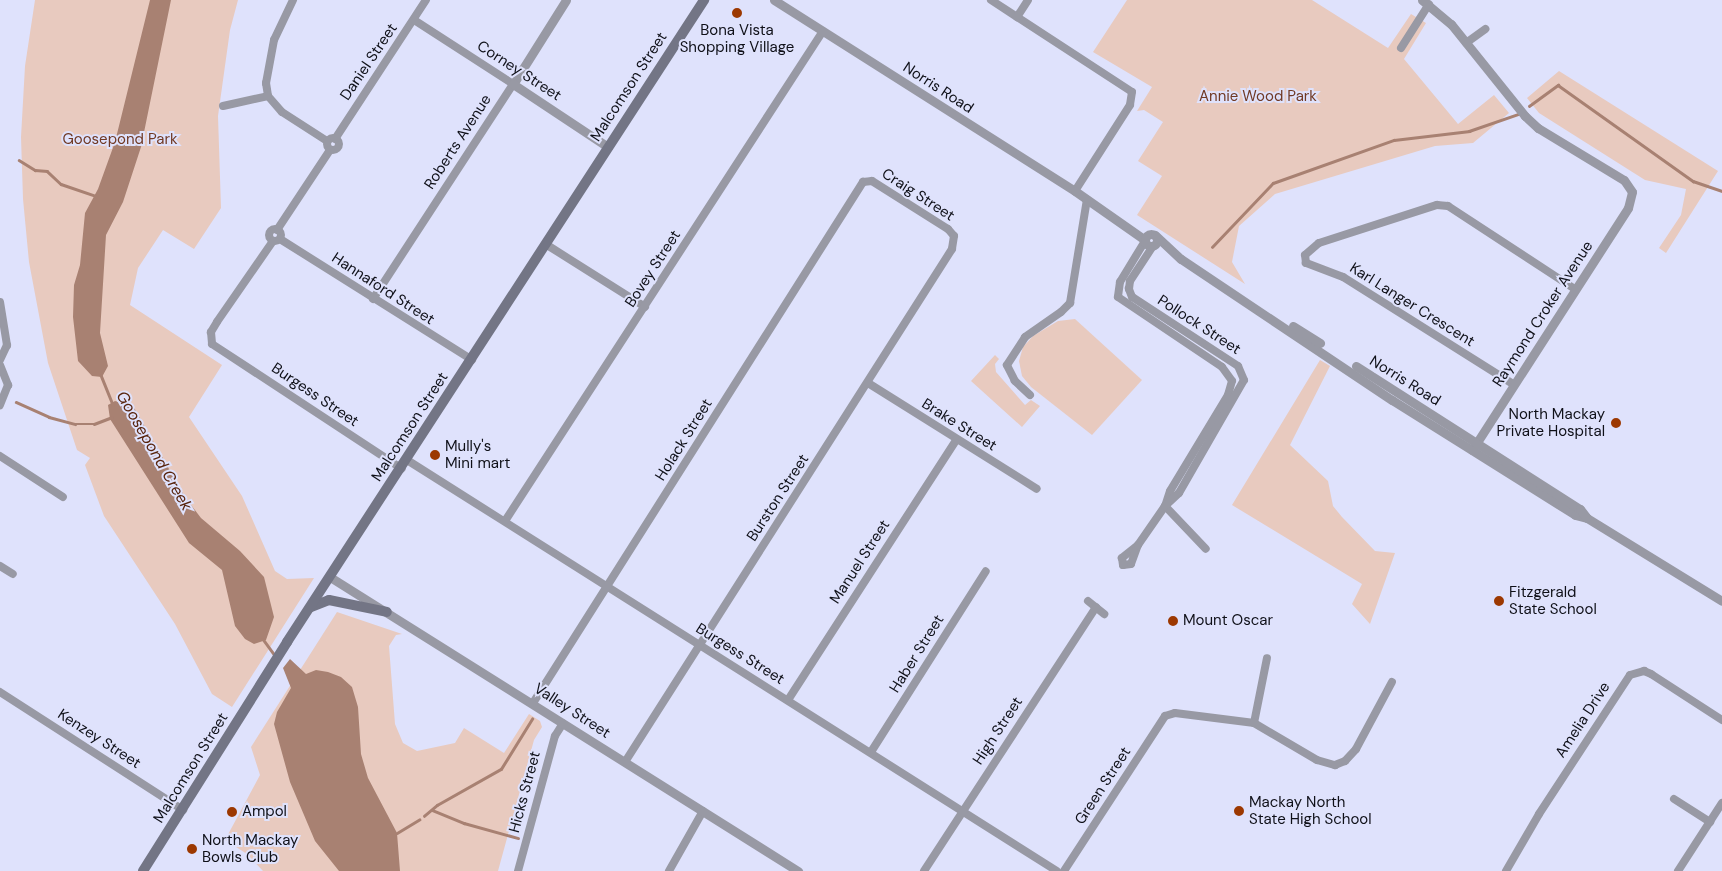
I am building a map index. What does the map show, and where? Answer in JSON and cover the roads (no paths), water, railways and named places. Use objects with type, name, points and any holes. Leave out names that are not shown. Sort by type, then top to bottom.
[{"type":"main road","name":"Malcomson Street","points":[[143,871],[183,810],[265,676],[547,245],[608,147],[704,0]]},
{"type":"main road","points":[[310,607],[329,600],[387,612]]},
{"type":"street","points":[[277,240],[270,232],[278,230],[330,150],[331,140],[282,112],[268,96],[266,83],[274,40],[293,0]]},
{"type":"street","name":"Daniel Street","points":[[331,140],[426,0]]},
{"type":"street","name":"Roberts Avenue","points":[[373,299],[566,0]]},
{"type":"street","name":"Norris Road","points":[[774,0],[1075,191],[1149,243],[1181,258]]},
{"type":"street","points":[[991,0],[1127,86],[1132,94],[1130,105],[1075,191]]},
{"type":"street","points":[[1017,17],[1028,0]]},
{"type":"street","points":[[1401,48],[1425,2],[1451,24],[1466,43],[1485,29]]},
{"type":"street","name":"Corney Street","points":[[414,20],[608,147]]},
{"type":"street","name":"Bovey Street","points":[[505,521],[823,31]]},
{"type":"street","name":"Raymond Croker Avenue","points":[[1466,43],[1525,116],[1538,128],[1624,180],[1632,192],[1628,208],[1472,450]]},
{"type":"street","points":[[223,106],[268,96]]},
{"type":"street","name":"Craig Street","points":[[857,190],[863,182],[872,181],[948,229],[954,236],[952,249]]},
{"type":"street","name":"Holack Street","points":[[534,703],[857,190]]},
{"type":"street","points":[[1030,395],[1011,376],[1007,363],[1025,337],[1061,312],[1070,301],[1087,199]]},
{"type":"street","name":"Norris Road","points":[[1087,199],[1154,235],[1181,258],[1403,402],[1472,450],[1575,515],[1587,518],[1722,601]]},
{"type":"street","name":"Karl Langer Crescent","points":[[1513,384],[1343,277],[1316,269],[1306,263],[1305,255],[1319,243],[1437,205],[1448,206],[1575,288]]},
{"type":"street","points":[[1138,260],[1130,282],[1131,295],[1122,301],[1117,288],[1149,243],[1148,234],[1154,235]]},
{"type":"street","name":"Hannaford Street","points":[[277,240],[472,360]]},
{"type":"street","name":"Burgess Street","points":[[277,240],[217,322],[211,332],[212,344],[404,465],[505,521],[1057,871]]},
{"type":"street","points":[[547,245],[644,307]]},
{"type":"street","name":"Burston Street","points":[[626,762],[952,249]]},
{"type":"street","name":"Pollock Street","points":[[1131,295],[1242,370],[1242,388]]},
{"type":"street","name":"Pollock Street","points":[[1122,301],[1222,367],[1231,376],[1232,385]]},
{"type":"street","points":[[0,302],[7,345],[0,360]]},
{"type":"street","points":[[1140,314],[1145,306]]},
{"type":"street","points":[[1171,334],[1176,326]]},
{"type":"street","points":[[1203,354],[1208,346]]},
{"type":"street","points":[[1222,367],[1228,359]]},
{"type":"street","points":[[0,365],[8,385],[0,405]]},
{"type":"street","name":"Brake Street","points":[[868,383],[956,440],[1037,489]]},
{"type":"street","points":[[1138,545],[1165,506],[1178,494],[1242,388],[1232,385],[1168,493],[1165,506]]},
{"type":"street","name":"Norris Road","points":[[1403,402],[1477,441],[1580,509],[1587,518]]},
{"type":"street","points":[[1220,408],[1228,412]]},
{"type":"street","points":[[1207,429],[1215,434]]},
{"type":"street","name":"Manuel Street","points":[[788,700],[956,440]]},
{"type":"street","points":[[1195,448],[1203,453]]},
{"type":"street","points":[[0,456],[63,497]]},
{"type":"street","points":[[1165,506],[1206,548]]},
{"type":"street","points":[[0,566],[13,574]]},
{"type":"street","name":"Haber Street","points":[[871,752],[986,571]]},
{"type":"street","name":"Valley Street","points":[[330,577],[534,703],[798,871]]},
{"type":"street","points":[[1088,601],[1104,614]]},
{"type":"street","name":"High Street","points":[[924,871],[1096,607]]},
{"type":"street","points":[[1267,658],[1254,723],[1325,764],[1335,765],[1345,761],[1356,749],[1392,682]]},
{"type":"street","name":"Amelia Drive","points":[[1506,871],[1516,850],[1630,675],[1644,671],[1722,720]]},
{"type":"street","name":"Kenzey Street","points":[[0,692],[183,810]]},
{"type":"street","name":"Green Street","points":[[1064,871],[1165,716],[1175,713],[1254,723]]},
{"type":"street","name":"Hicks Street","points":[[518,871],[555,736],[563,723]]},
{"type":"street","points":[[1674,799],[1710,822]]},
{"type":"street","points":[[1678,871],[1722,803]]},
{"type":"street","points":[[669,871],[703,811]]},
{"type":"water","points":[[150,0],[171,0],[141,147],[123,202],[106,235],[100,333],[108,366],[102,377],[92,376],[78,361],[73,317],[74,285],[80,265],[85,213],[98,189],[115,142]]},
{"type":"water","points":[[115,401],[133,406],[185,497],[201,518],[240,551],[264,577],[274,617],[266,640],[254,644],[245,639],[235,626],[222,570],[189,543],[110,419],[108,405]]},
{"type":"water","points":[[290,659],[306,674],[316,670],[328,672],[341,677],[352,687],[358,707],[361,754],[368,778],[397,833],[400,871],[339,871],[315,841],[290,782],[274,724],[277,712],[291,688],[283,668]]},
{"type":"waterway","points":[[1529,106],[1558,85],[1693,181],[1722,191]]},
{"type":"waterway","points":[[1212,247],[1273,183],[1394,140],[1469,131],[1518,114]]},
{"type":"waterway","points":[[19,160],[35,170],[47,171],[61,184],[96,196]]},
{"type":"waterway","name":"Goosepond Creek","points":[[101,375],[113,405]]},
{"type":"waterway","points":[[16,402],[49,417],[75,424],[94,424],[112,417]]},
{"type":"waterway","name":"Goosepond Creek","points":[[263,639],[274,654]]},
{"type":"waterway","points":[[424,816],[437,805],[501,769],[532,719]]},
{"type":"waterway","points":[[432,810],[464,823],[518,838]]},
{"type":"waterway","points":[[397,833],[419,820]]},
{"type":"place","name":"Bona Vista Shopping Village","points":[[737,13]]},
{"type":"place","name":"North Mackay Private Hospital","points":[[1616,423]]},
{"type":"place","name":"Mully's Mini mart","points":[[435,455]]},
{"type":"place","name":"Fitzgerald State School","points":[[1499,601]]},
{"type":"place","name":"Mount Oscar","points":[[1173,621]]},
{"type":"place","name":"Mackay North State High School","points":[[1239,811]]},
{"type":"place","name":"Ampol","points":[[232,812]]},
{"type":"place","name":"North Mackay Bowls Club","points":[[192,849]]},
{"type":"park label","name":"Annie Wood Park","points":[[1258,97]]},
{"type":"park label","name":"Goosepond Park","points":[[120,140]]}]
